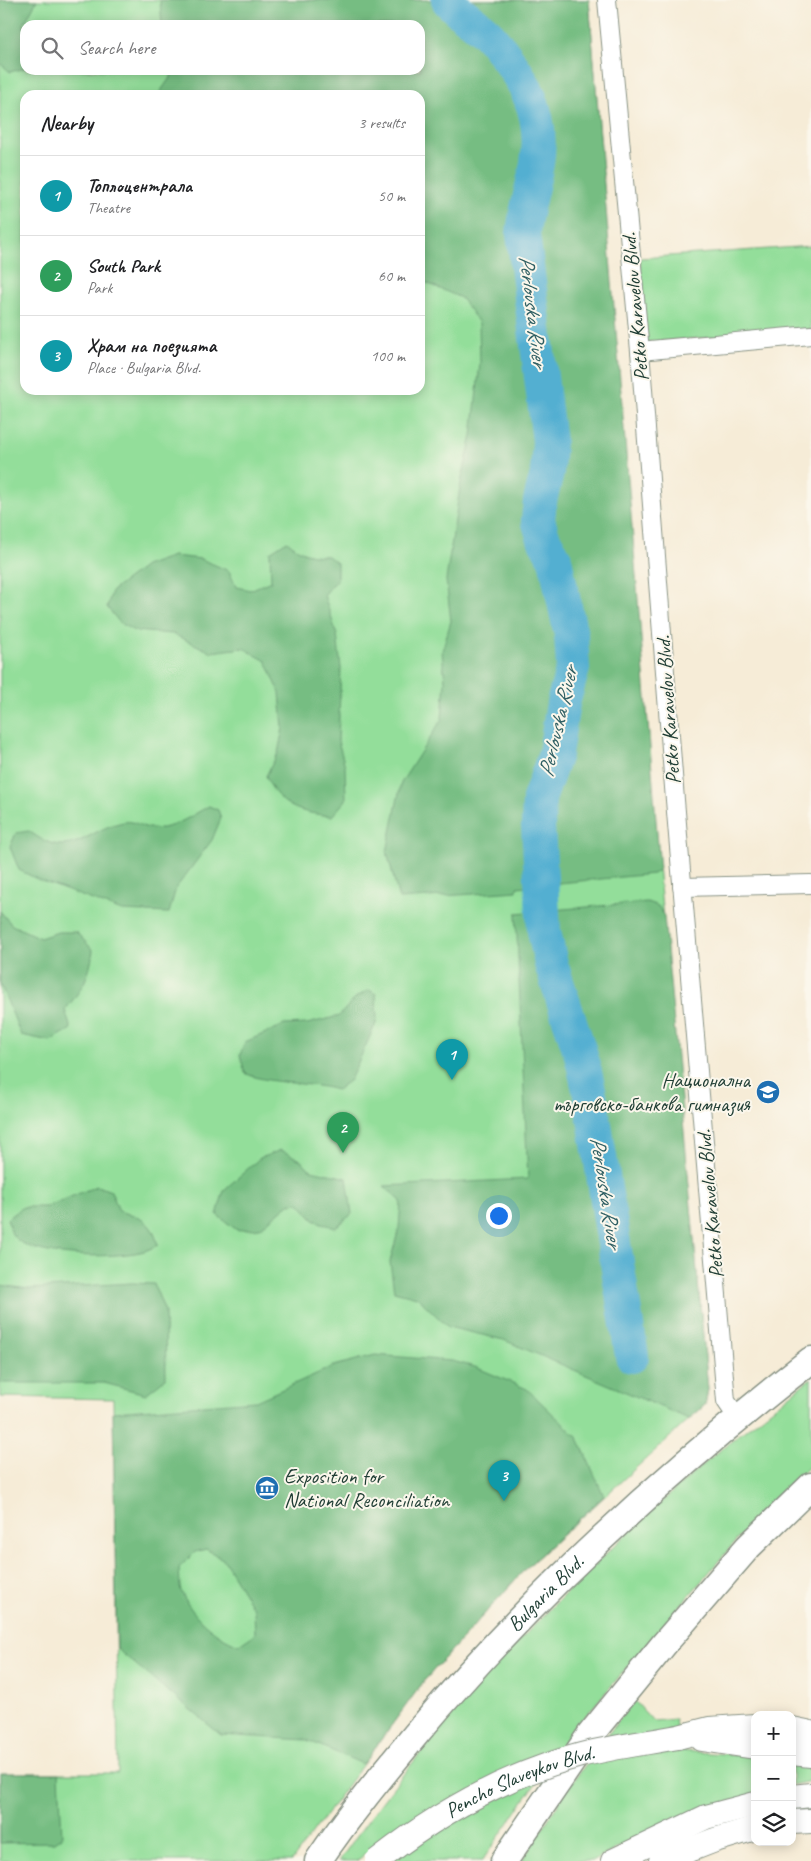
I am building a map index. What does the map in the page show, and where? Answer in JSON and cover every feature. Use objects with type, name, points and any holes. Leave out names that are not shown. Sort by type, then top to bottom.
[{"type":"main road","name":"Bulgaria Blvd.","points":[[318,1861],[336,1834],[393,1762],[513,1624],[588,1548],[737,1417],[811,1360]]},
{"type":"main road","points":[[504,1861],[590,1735],[665,1643],[748,1547],[811,1486]]},
{"type":"main road","name":"Pencho Slaveykov Blvd.","points":[[377,1861],[437,1817],[472,1797],[534,1770],[581,1755],[678,1737],[709,1729],[751,1726]]},
{"type":"main road","points":[[796,1730],[811,1733]]},
{"type":"main road","name":"Pencho Slaveykov Blvd.","points":[[678,1737],[751,1746]]},
{"type":"main road","points":[[796,1753],[811,1755]]},
{"type":"main road","points":[[796,1797],[811,1795]]},
{"type":"main road","points":[[613,1861],[706,1817],[751,1805]]},
{"type":"main road","points":[[796,1822],[811,1820]]},
{"type":"main road","points":[[661,1861],[715,1840],[751,1829]]},
{"type":"street","name":"Petko Karavelov Blvd.","points":[[607,0],[640,351],[682,887],[726,1401],[737,1417]]},
{"type":"street","points":[[640,351],[811,335]]},
{"type":"street","points":[[682,887],[811,884]]},
{"type":"green space","points":[[0,0],[589,0],[656,844],[708,1389],[705,1405],[524,1570],[424,1681],[292,1861],[0,1861],[0,1773],[118,1773],[113,1399],[0,1397]]},
{"type":"green space","points":[[0,0],[37,0],[26,20],[20,20],[20,69],[10,72],[0,63]]},
{"type":"green space","points":[[160,0],[589,0],[660,869],[653,874],[517,887],[517,891],[399,899],[387,852],[401,783],[442,719],[445,681],[442,651],[451,621],[446,580],[460,487],[472,436],[480,363],[479,323],[461,298],[425,282],[425,90],[162,90],[172,75],[425,75],[425,20],[162,20]]},
{"type":"green space","points":[[811,246],[811,330],[646,342],[640,258]]},
{"type":"green space","points":[[287,541],[301,551],[328,556],[337,563],[337,580],[324,595],[337,635],[341,668],[338,741],[345,766],[346,800],[332,816],[310,813],[292,807],[277,795],[266,776],[278,753],[283,728],[280,693],[266,661],[243,648],[211,652],[173,634],[134,631],[120,623],[107,607],[112,591],[145,566],[173,556],[201,559],[229,571],[236,587],[250,590],[271,581],[270,552]]},
{"type":"green space","points":[[209,806],[218,810],[221,818],[212,840],[176,888],[169,913],[122,911],[39,880],[19,870],[10,847],[16,833],[29,831],[44,840],[56,844],[68,844],[78,842],[110,826],[124,822],[134,822],[149,828],[165,828]]},
{"type":"green space","points":[[647,902],[658,906],[664,916],[708,1389],[705,1405],[689,1419],[504,1340],[448,1327],[417,1297],[394,1291],[390,1262],[399,1228],[401,1201],[384,1186],[528,1179],[516,913]]},
{"type":"green space","points":[[0,911],[12,925],[40,938],[58,932],[76,932],[93,950],[90,968],[84,982],[65,1010],[71,1029],[50,1041],[21,1035],[0,983]]},
{"type":"green space","points":[[369,990],[376,994],[377,1021],[350,1080],[337,1090],[264,1079],[245,1073],[240,1055],[245,1042],[284,1025],[307,1024],[339,1016],[355,998]]},
{"type":"green space","points":[[281,1150],[299,1159],[311,1170],[347,1178],[352,1214],[335,1228],[314,1220],[299,1203],[289,1204],[260,1228],[237,1230],[217,1215],[224,1190],[260,1158]]},
{"type":"green space","points":[[97,1186],[111,1191],[119,1211],[140,1218],[149,1225],[158,1245],[144,1251],[127,1254],[72,1255],[35,1249],[21,1242],[12,1234],[7,1219],[23,1207],[46,1207]]},
{"type":"green space","points":[[132,1283],[154,1284],[165,1312],[166,1378],[146,1394],[104,1383],[0,1383],[0,1285],[29,1289]]},
{"type":"green space","points":[[375,1355],[452,1361],[475,1367],[527,1389],[578,1438],[604,1496],[524,1570],[424,1681],[363,1764],[307,1740],[221,1735],[117,1649],[113,1412],[256,1401],[334,1366]],"holes":[[[206,1549],[224,1560],[254,1610],[255,1634],[239,1645],[221,1636],[205,1624],[191,1609],[180,1589],[179,1568],[195,1552]]]},
{"type":"green space","points":[[811,1378],[811,1465],[754,1520],[570,1734],[482,1861],[373,1861],[365,1853],[358,1861],[339,1861],[419,1755],[462,1704],[553,1606],[649,1513],[699,1468]]},
{"type":"green space","points":[[634,1700],[653,1721],[675,1719],[680,1751],[751,1756],[751,1795],[668,1820],[594,1861],[522,1861],[568,1788]]},
{"type":"green space","points":[[796,1763],[811,1765],[811,1781],[796,1784]]},
{"type":"green space","points":[[0,1773],[59,1773],[62,1837],[55,1842],[0,1843]]},
{"type":"waterway","name":"Perlovska River","points":[[448,0],[489,35],[505,55],[530,97],[538,128],[537,163],[525,216],[523,234],[549,441],[547,473],[540,501],[538,520],[544,539],[555,559],[571,635],[573,668],[563,703],[555,754],[539,799],[538,826],[544,931],[551,964],[581,1055],[590,1094],[632,1356]]},
{"type":"place","name":"Топлоцентрала","points":[[452,1080]]},
{"type":"place","name":"Национална търговско-банкова гимназия","points":[[768,1092]]},
{"type":"place","name":"South Park","points":[[343,1153]]},
{"type":"place","name":"Exposition for National Reconciliation","points":[[267,1488]]},
{"type":"place","name":"Храм на поезията","points":[[504,1501]]}]
